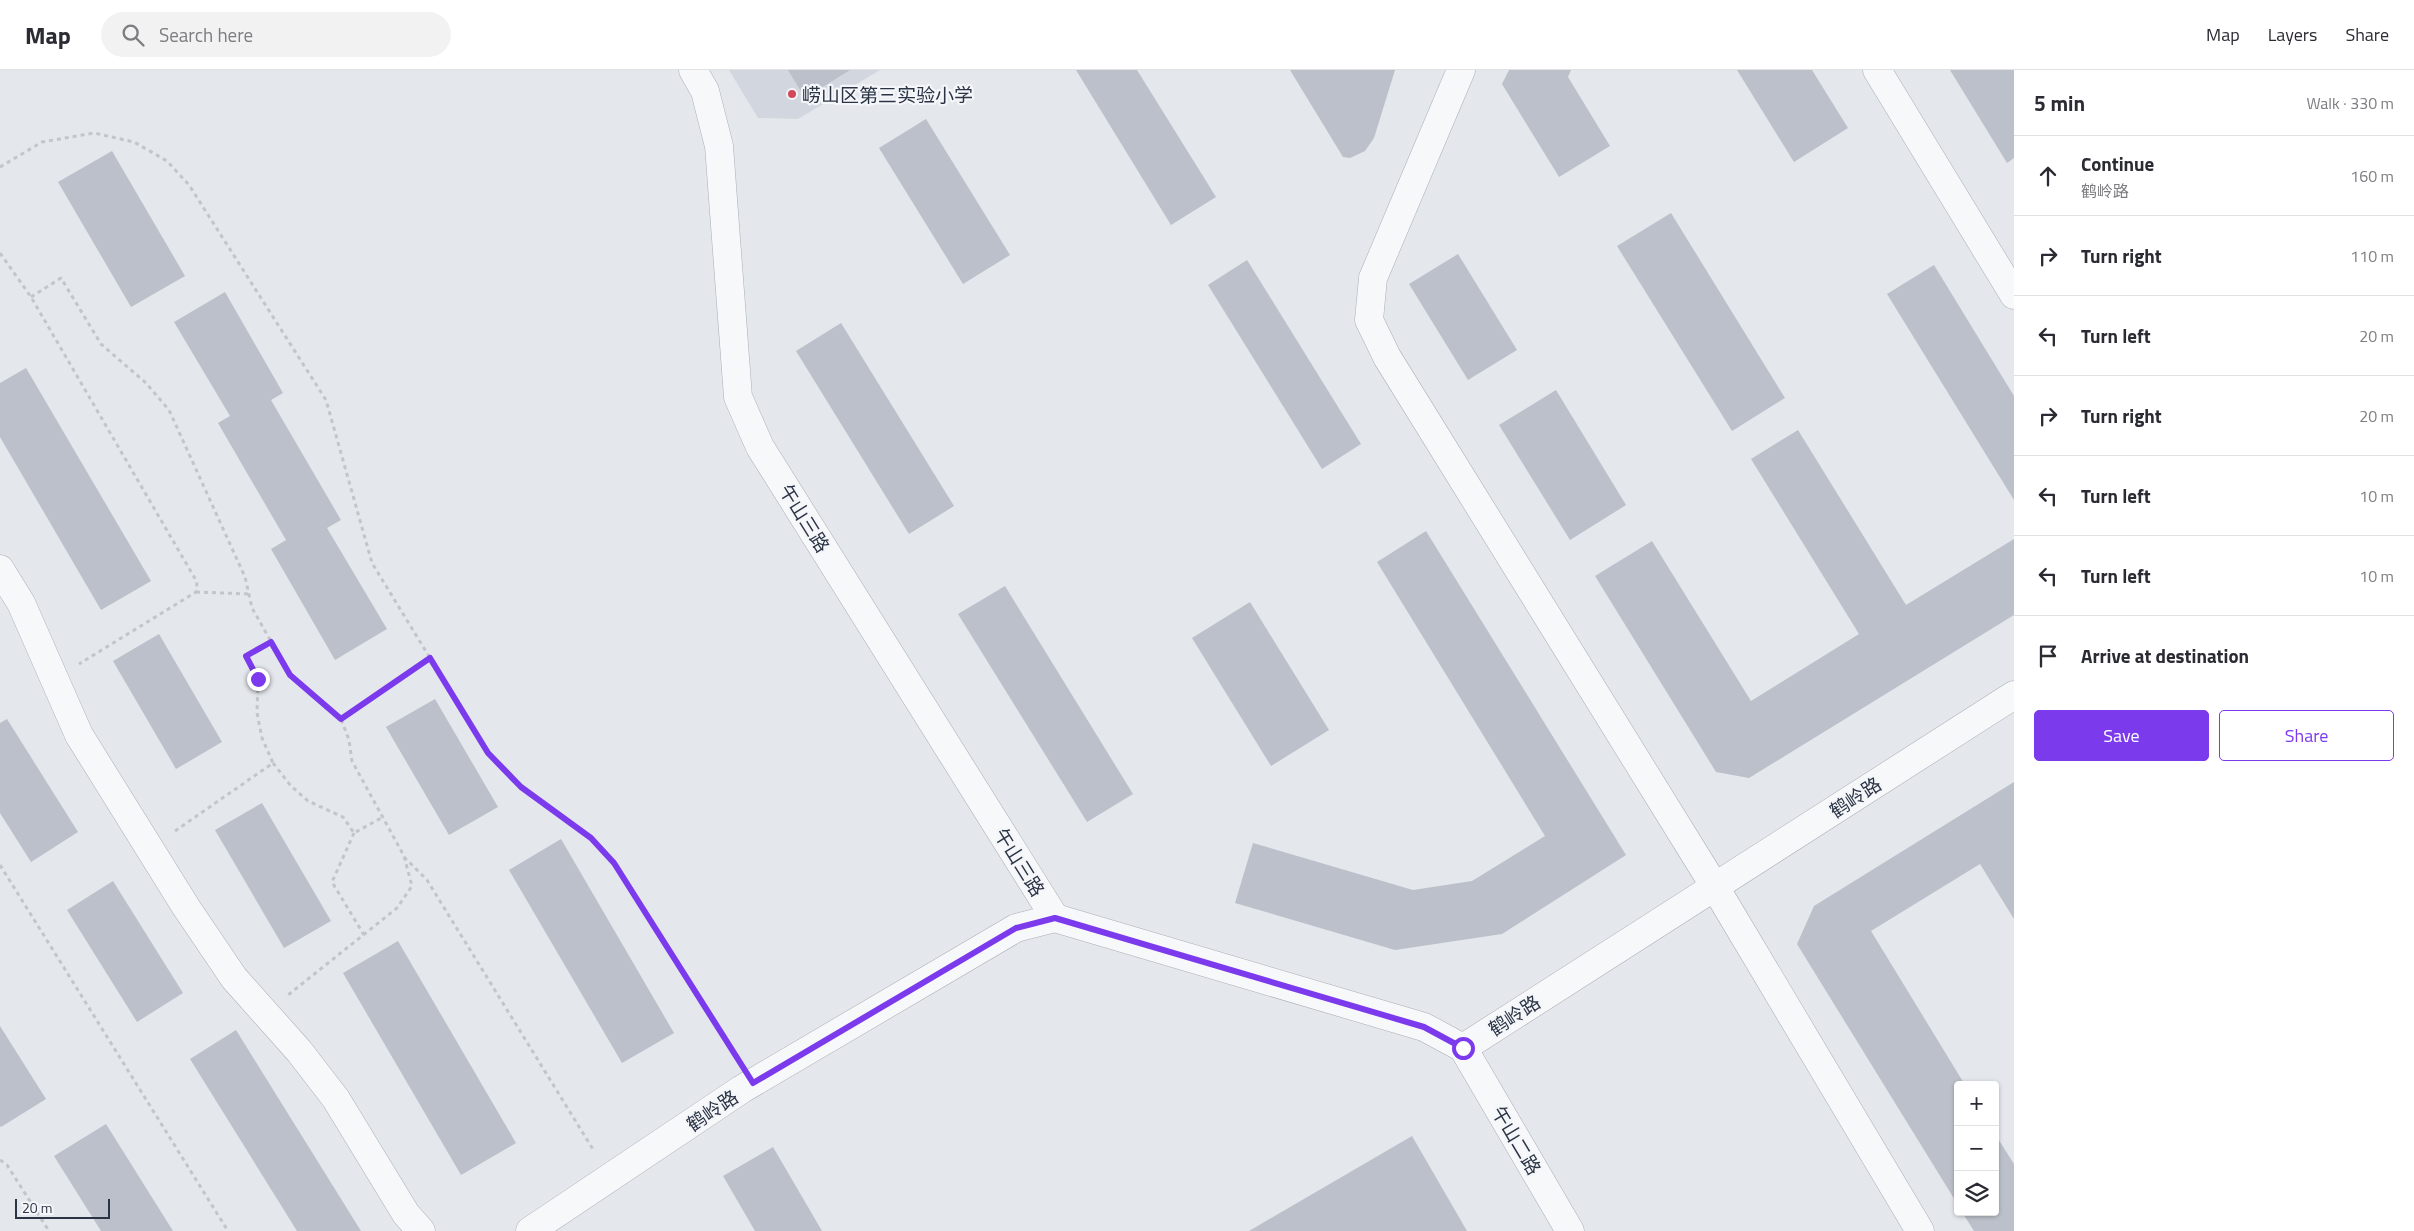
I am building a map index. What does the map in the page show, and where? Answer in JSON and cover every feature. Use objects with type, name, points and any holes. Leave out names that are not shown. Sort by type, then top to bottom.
[{"type":"street","name":"午山三路","points":[[693,70],[705,91],[719,146],[738,396],[760,447],[1055,918]]},
{"type":"street","points":[[1460,70],[1373,278],[1369,320],[1387,357],[1715,887],[1920,1231]]},
{"type":"street","points":[[1877,70],[2014,295]]},
{"type":"street","points":[[0,569],[21,603],[53,680],[79,735],[149,848],[234,978],[266,1012],[336,1099],[406,1214],[421,1231]]},
{"type":"street","name":"鹤岭路","points":[[1463,1048],[2014,695]]},
{"type":"street","points":[[1055,918],[1424,1027],[1463,1048]]},
{"type":"street","name":"鹤岭路","points":[[530,1231],[753,1083],[1016,928],[1055,918]]},
{"type":"street","name":"午山二路","points":[[1463,1048],[1570,1231]]},
{"type":"path","points":[[0,167],[42,142],[94,133],[134,142],[167,161],[190,185],[326,400],[372,564],[488,753],[521,787],[591,838],[614,863],[753,1083]]},
{"type":"path","points":[[0,253],[31,297],[197,582],[196,592]]},
{"type":"path","points":[[31,297],[61,278],[101,344],[146,384],[169,410],[245,577],[252,608],[271,642],[290,675],[341,719],[349,740],[352,760],[404,856],[427,880],[610,1178]]},
{"type":"path","points":[[53,680],[196,592],[249,594]]},
{"type":"path","points":[[271,642],[246,656],[258,679],[259,721],[262,738],[273,763],[291,786],[308,800],[343,817],[354,833]]},
{"type":"path","points":[[341,719],[430,658]]},
{"type":"path","points":[[149,848],[273,763]]},
{"type":"path","points":[[364,934],[332,882],[354,833],[382,817]]},
{"type":"path","points":[[266,1012],[397,908],[412,886],[404,856]]},
{"type":"path","points":[[0,865],[228,1231]]},
{"type":"path","points":[[0,1160],[7,1165],[49,1231]]},
{"type":"shaded area","name":"崂山区第三实验小学","points":[[729,70],[880,70],[798,119],[758,118]]},
{"type":"building","points":[[788,70],[850,70],[805,98]]},
{"type":"building","points":[[1076,70],[1137,70],[1216,197],[1171,225]]},
{"type":"building","points":[[1290,70],[1395,70],[1374,138],[1365,151],[1350,158],[1343,157]]},
{"type":"building","points":[[1509,70],[1571,70],[1568,77],[1610,146],[1559,177],[1502,84]]},
{"type":"building","points":[[1737,70],[1812,70],[1848,128],[1794,162]]},
{"type":"building","points":[[1950,70],[2014,70],[2014,158],[2007,163]]},
{"type":"building","points":[[926,119],[1010,255],[963,284],[879,148]]},
{"type":"building","points":[[112,151],[185,276],[131,307],[58,182]]},
{"type":"building","points":[[1671,213],[1785,398],[1732,431],[1617,246]]},
{"type":"building","points":[[1458,254],[1517,350],[1468,380],[1409,284]]},
{"type":"building","points":[[1247,260],[1361,444],[1322,469],[1208,285]]},
{"type":"building","points":[[1934,265],[2014,396],[2014,500],[1887,294]]},
{"type":"building","points":[[225,292],[283,393],[271,400],[341,520],[327,528],[387,629],[335,660],[271,549],[286,540],[218,423],[230,416],[174,322]]},
{"type":"building","points":[[841,323],[954,506],[909,534],[796,351]]},
{"type":"building","points":[[26,368],[151,581],[101,610],[0,437],[0,383]]},
{"type":"building","points":[[1556,390],[1626,505],[1570,540],[1499,425]]},
{"type":"building","points":[[1798,430],[1906,605],[2014,539],[2014,615],[1749,778],[1716,772],[1595,576],[1652,541],[1751,701],[1859,634],[1751,459]]},
{"type":"building","points":[[1426,531],[1626,855],[1502,934],[1395,950],[1235,903],[1253,843],[1413,890],[1472,881],[1545,836],[1377,562]]},
{"type":"building","points":[[1005,586],[1133,794],[1087,822],[958,614]]},
{"type":"building","points":[[1250,602],[1329,730],[1271,766],[1192,638]]},
{"type":"building","points":[[159,634],[222,742],[176,769],[113,661]]},
{"type":"building","points":[[435,699],[498,807],[449,835],[386,727]]},
{"type":"building","points":[[7,719],[78,832],[31,862],[0,813],[0,723]]},
{"type":"building","points":[[2014,782],[2014,919],[1980,864],[1871,931],[1963,1081],[1954,1081],[1954,1199],[1797,944],[1814,906]]},
{"type":"building","points":[[262,803],[331,921],[284,948],[215,830]]},
{"type":"building","points":[[561,839],[674,1033],[622,1063],[509,870]]},
{"type":"building","points":[[113,881],[183,993],[137,1022],[67,910]]},
{"type":"building","points":[[398,941],[516,1143],[461,1175],[343,973]]},
{"type":"building","points":[[0,1026],[46,1099],[1,1127],[0,1126]]},
{"type":"building","points":[[236,1030],[361,1231],[297,1231],[190,1059]]},
{"type":"building","points":[[106,1124],[173,1231],[101,1231],[54,1156]]},
{"type":"building","points":[[1412,1136],[1467,1231],[1249,1231]]},
{"type":"building","points":[[1999,1140],[2014,1164],[2014,1231],[1974,1231],[1965,1216],[1999,1216]]},
{"type":"building","points":[[773,1147],[822,1231],[755,1231],[723,1176]]},
{"type":"place","name":"崂山区第三实验小学","points":[[792,94]]},
{"type":"route","points":[[258,679],[246,656],[271,642],[290,675],[341,719],[430,658],[488,753],[521,787],[591,838],[614,863],[753,1083],[1016,928],[1055,918],[1424,1027],[1463,1048]]}]
